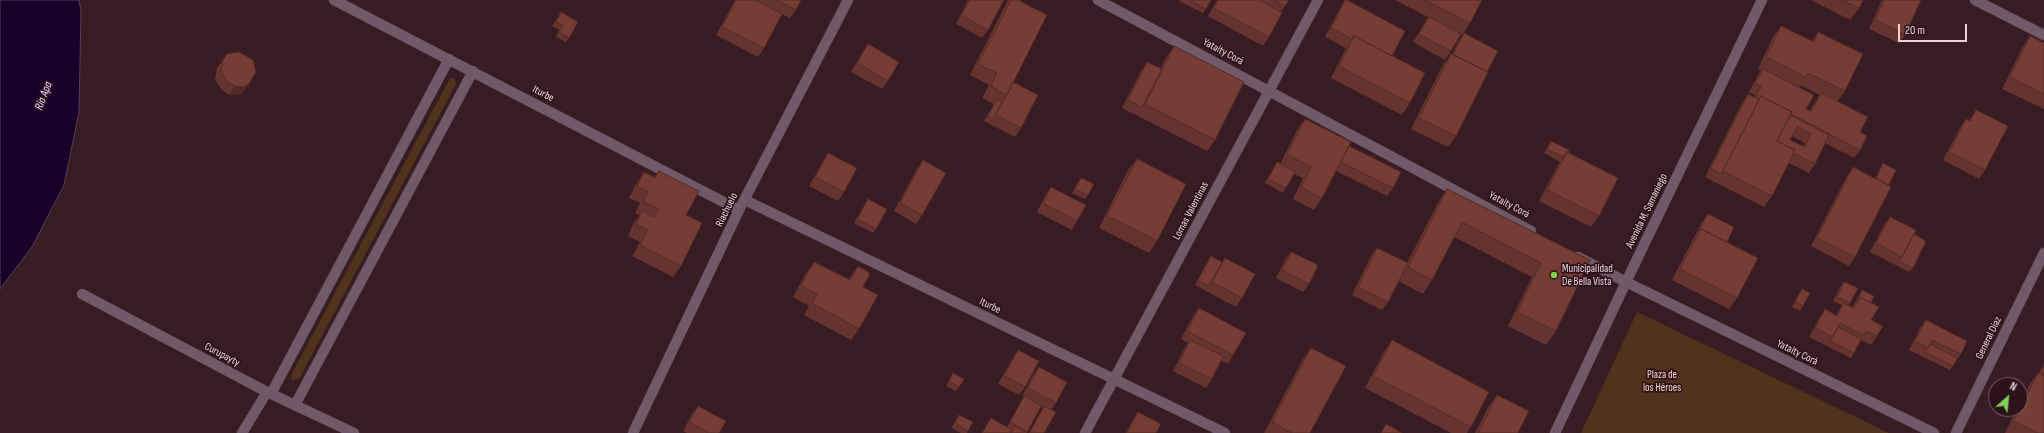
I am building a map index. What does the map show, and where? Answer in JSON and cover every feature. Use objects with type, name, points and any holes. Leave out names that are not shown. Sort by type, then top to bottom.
[{"type":"street","name":"Iturbe","points":[[334,0],[740,210]]},
{"type":"street","name":"Riachuelo","points":[[633,433],[740,210],[848,0]]},
{"type":"street","name":"Yataity Corá","points":[[1098,0],[1270,90],[1542,237]]},
{"type":"street","name":"Lomas Valentinas","points":[[1085,433],[1318,0]]},
{"type":"street","name":"Avenida M. Samaniego","points":[[1555,433],[1762,0]]},
{"type":"street","points":[[1975,0],[2044,35]]},
{"type":"street","points":[[242,433],[269,393],[449,59]]},
{"type":"street","points":[[295,406],[473,71]]},
{"type":"street","name":"Iturbe","points":[[745,200],[1225,433]]},
{"type":"street","name":"Yataity Corá","points":[[1570,252],[1626,282],[1934,433]]},
{"type":"street","name":"General Díaz","points":[[1956,433],[2044,253]]},
{"type":"street","name":"Curupayty","points":[[82,294],[269,393],[354,433]]},
{"type":"green space","points":[[450,78],[455,79],[456,84],[299,379],[292,380],[291,375]]},
{"type":"green space","name":"Plaza de los Héroes","points":[[1637,312],[1889,433],[1581,433]]},
{"type":"water","name":"Río Apa","points":[[0,0],[79,0],[81,11],[79,112],[64,185],[32,247],[0,289]]},
{"type":"building","points":[[736,0],[755,0],[782,14],[764,48],[722,27]]},
{"type":"building","points":[[777,0],[801,0],[796,10]]},
{"type":"building","points":[[970,0],[1004,0],[988,30],[961,15]]},
{"type":"building","points":[[1011,0],[1018,0],[1047,15],[1007,95],[991,86],[997,73],[978,64]]},
{"type":"building","points":[[1189,0],[1211,0],[1206,9]]},
{"type":"building","points":[[1218,0],[1259,0],[1282,13],[1269,37],[1214,8]]},
{"type":"building","points":[[1274,0],[1289,0],[1285,6]]},
{"type":"building","points":[[1345,0],[1405,31],[1392,56],[1354,36],[1352,39],[1331,28]]},
{"type":"building","points":[[1425,0],[1482,0],[1470,23]]},
{"type":"building","points":[[1842,0],[1863,0],[1859,8]]},
{"type":"building","points":[[1884,0],[1921,0],[1905,35],[1875,20]]},
{"type":"building","points":[[561,12],[578,22],[569,38],[559,32],[563,25],[556,22]]},
{"type":"building","points":[[1429,17],[1461,34],[1451,51],[1419,34]]},
{"type":"building","points":[[1781,26],[1814,42],[1818,32],[1863,54],[1845,91],[1808,73],[1806,77],[1766,57]]},
{"type":"building","points":[[1464,33],[1498,51],[1487,72],[1453,54]]},
{"type":"building","points":[[1354,36],[1425,73],[1410,103],[1339,66]]},
{"type":"building","points":[[2030,36],[2044,43],[2044,94],[2010,77]]},
{"type":"building","points":[[868,44],[899,62],[888,81],[857,63]]},
{"type":"building","points":[[1174,46],[1244,82],[1215,140],[1145,104]]},
{"type":"building","points":[[239,52],[253,60],[256,72],[249,84],[243,87],[235,86],[228,82],[221,72],[223,60],[227,54]]},
{"type":"building","points":[[1451,54],[1488,72],[1456,136],[1419,118]]},
{"type":"building","points":[[1147,62],[1162,69],[1142,107],[1128,100]]},
{"type":"building","points":[[1763,69],[1814,95],[1806,109],[1811,112],[1821,93],[1868,117],[1860,132],[1867,136],[1860,150],[1791,114],[1792,112],[1761,96],[1760,98],[1756,96],[1761,87],[1755,83]]},
{"type":"building","points":[[1013,82],[1038,95],[1021,128],[996,115]]},
{"type":"building","points":[[1748,94],[1759,100],[1721,174],[1711,168]]},
{"type":"building","points":[[1761,96],[1792,112],[1777,141],[1795,150],[1772,196],[1723,171]]},
{"type":"building","points":[[997,99],[1002,102],[993,119],[988,116]]},
{"type":"building","points":[[1976,110],[2008,126],[1985,170],[1949,152],[1966,119],[1970,121]]},
{"type":"building","points":[[1790,115],[1829,135],[1815,164],[1793,153],[1795,150],[1777,141]],"holes":[[[1797,127],[1811,134],[1805,147],[1790,140]]]},
{"type":"building","points":[[1305,119],[1351,142],[1322,198],[1301,187],[1311,167],[1287,154]]},
{"type":"building","points":[[1551,141],[1569,150],[1568,153],[1567,152],[1563,157],[1547,149]]},
{"type":"building","points":[[1349,146],[1401,172],[1393,188],[1341,162]]},
{"type":"building","points":[[1567,152],[1618,178],[1599,216],[1547,190]]},
{"type":"building","points":[[828,153],[857,168],[844,192],[815,177]]},
{"type":"building","points":[[1137,159],[1186,184],[1157,241],[1107,216]]},
{"type":"building","points":[[923,160],[946,173],[922,215],[900,203]]},
{"type":"building","points":[[1277,162],[1295,172],[1286,188],[1268,179]]},
{"type":"building","points":[[1883,163],[1896,170],[1889,185],[1876,178]]},
{"type":"building","points":[[1853,167],[1891,187],[1855,257],[1817,238]]},
{"type":"building","points":[[659,171],[699,191],[686,215],[702,223],[681,266],[640,245],[648,230],[636,224],[642,211],[654,217],[659,209],[643,201],[648,192],[637,186],[644,172],[655,178]]},
{"type":"building","points":[[1081,178],[1094,184],[1088,195],[1075,189]]},
{"type":"building","points":[[1051,187],[1086,205],[1077,221],[1043,203]]},
{"type":"building","name":"Municipalidad De Bella Vista","points":[[1447,189],[1590,260],[1556,331],[1517,312],[1541,263],[1462,222],[1432,280],[1408,267]]},
{"type":"building","points":[[868,199],[887,209],[876,229],[857,219]]},
{"type":"building","points":[[1708,214],[1734,227],[1727,242],[1701,229],[1698,232]]},
{"type":"building","points":[[1890,217],[1916,230],[1902,257],[1876,243]]},
{"type":"building","points":[[1701,229],[1758,258],[1737,298],[1680,269]]},
{"type":"building","points":[[1914,234],[1926,241],[1913,268],[1899,261]]},
{"type":"building","points":[[1377,248],[1408,263],[1388,302],[1358,287]]},
{"type":"building","points":[[1291,252],[1318,265],[1309,284],[1282,270]]},
{"type":"building","points":[[1211,256],[1222,262],[1209,286],[1198,280]]},
{"type":"building","points":[[1225,258],[1255,274],[1242,298],[1212,282]]},
{"type":"building","points":[[814,262],[850,280],[858,266],[870,273],[863,287],[878,295],[859,329],[812,303],[817,294],[801,285]]},
{"type":"building","points":[[1844,282],[1858,288],[1850,303],[1837,297]]},
{"type":"building","points":[[1802,289],[1810,293],[1803,306],[1795,302]]},
{"type":"building","points":[[1862,290],[1874,296],[1871,303],[1860,297],[1857,301]]},
{"type":"building","points":[[1860,297],[1879,307],[1871,320],[1883,326],[1877,336],[1866,331],[1864,335],[1840,323],[1833,337],[1815,328],[1825,309],[1837,316],[1843,303],[1854,308]]},
{"type":"building","points":[[1199,308],[1246,333],[1233,355],[1187,331]]},
{"type":"building","points":[[1926,320],[1967,341],[1961,354],[1932,340],[1928,348],[1915,341]]},
{"type":"building","points":[[1838,327],[1861,339],[1854,353],[1830,341]]},
{"type":"building","points":[[1190,340],[1223,356],[1212,379],[1179,363]]},
{"type":"building","points":[[1392,340],[1489,392],[1471,427],[1373,376]]},
{"type":"building","points":[[1930,344],[1957,358],[1953,366],[1925,352]]},
{"type":"building","points":[[1311,348],[1346,366],[1310,433],[1292,433],[1272,422]]},
{"type":"building","points":[[1018,350],[1039,361],[1025,387],[1004,376]]},
{"type":"building","points":[[1039,367],[1067,382],[1056,403],[1028,388]]},
{"type":"building","points":[[953,373],[964,379],[959,387],[949,381]]},
{"type":"building","points":[[2038,373],[2044,376],[2044,433],[2037,433],[2013,421],[2015,417],[2028,417],[2028,393]]},
{"type":"building","points":[[1497,395],[1529,411],[1518,433],[1478,433]]},
{"type":"building","points":[[1024,396],[1041,406],[1027,432],[1010,422]]},
{"type":"building","points":[[698,406],[726,421],[719,433],[708,433],[689,422]]},
{"type":"building","points":[[1044,406],[1056,412],[1044,433],[1032,433],[1030,432]]},
{"type":"building","points":[[1138,412],[1161,424],[1156,433],[1127,433]]},
{"type":"building","points":[[959,415],[973,422],[968,431],[955,423]]},
{"type":"building","points":[[991,418],[1012,430],[1010,433],[982,433]]},
{"type":"building","points":[[1386,424],[1402,433],[1381,433]]},
{"type":"building","points":[[1015,426],[1027,433],[1011,433]]},
{"type":"place","name":"Municipalidad De Bella Vista","points":[[1554,275]]}]
